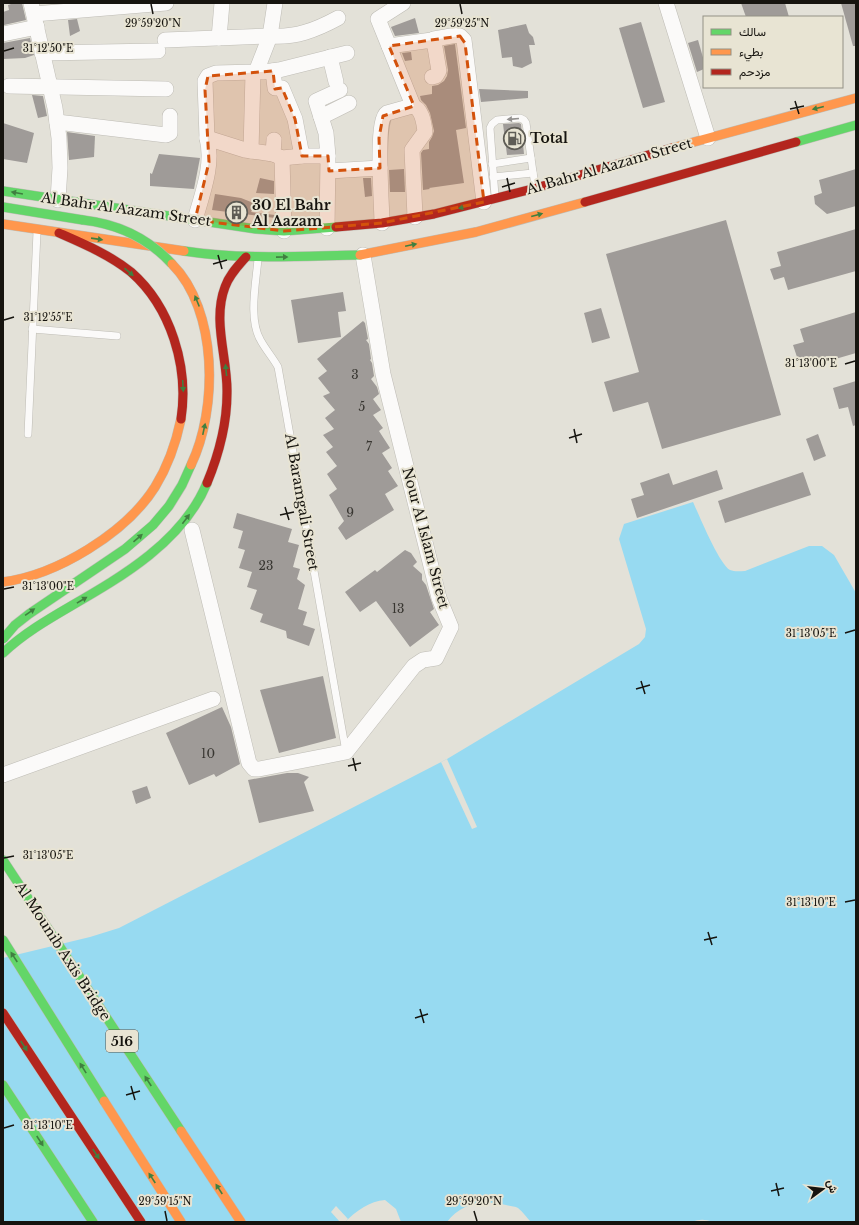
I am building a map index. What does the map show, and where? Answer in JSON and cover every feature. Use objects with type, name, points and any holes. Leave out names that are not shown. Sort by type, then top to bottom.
[{"type":"main road","name":"Al Bahr Al Aazam Street","points":[[3,191],[256,229],[284,231],[382,223],[490,200],[536,188],[708,138],[856,98]]},
{"type":"main road","name":"Al Bahr Al Aazam Street","points":[[3,224],[203,254],[246,257],[363,255],[476,232],[856,125]]},
{"type":"main road","points":[[3,207],[114,226],[130,232],[150,244],[169,259],[184,277],[192,291],[204,321],[208,344],[209,387],[208,407],[203,433],[195,458],[184,482],[171,504],[135,541],[20,620],[3,639]]},
{"type":"main road","points":[[3,582],[34,575],[61,564],[86,550],[136,511],[155,486],[170,458],[180,428],[184,398],[183,372],[177,347],[168,323],[155,301],[139,281],[120,264],[98,250],[59,233]]},
{"type":"main road","points":[[3,653],[20,638],[102,588],[156,549],[179,527],[199,501],[213,471],[222,439],[226,410],[227,381],[220,305],[224,288],[233,272],[246,257]]},
{"type":"main road","name":"Al Mounib Axis Bridge","points":[[3,860],[241,1222]]},
{"type":"main road","points":[[3,940],[181,1222]]},
{"type":"main road","points":[[3,1013],[141,1222]]},
{"type":"main road","points":[[3,1085],[93,1222]]},
{"type":"street","points":[[3,34],[34,15],[166,3]]},
{"type":"street","points":[[219,38],[222,3]]},
{"type":"street","points":[[251,151],[255,72],[270,36],[275,3]]},
{"type":"street","points":[[666,3],[708,138]]},
{"type":"street","points":[[396,5],[378,19],[390,46],[398,81],[412,103],[412,106],[419,110],[426,132],[412,150],[415,217]]},
{"type":"street","points":[[34,15],[57,122],[60,168],[58,200]]},
{"type":"street","points":[[42,52],[162,46],[219,38],[270,36],[284,37],[303,34],[338,18]]},
{"type":"street","points":[[390,46],[457,35],[464,40],[490,200]]},
{"type":"street","points":[[432,77],[436,76],[439,71],[435,43],[433,40]]},
{"type":"street","points":[[195,220],[209,162],[210,147],[207,138],[205,81],[208,76],[216,73],[272,71],[347,53]]},
{"type":"street","points":[[327,228],[328,163],[326,133],[316,101],[338,86],[330,57]]},
{"type":"street","points":[[272,71],[275,88],[282,88],[295,119],[302,156]]},
{"type":"street","points":[[6,86],[49,84],[166,89]]},
{"type":"street","points":[[321,117],[349,103]]},
{"type":"street","points":[[382,223],[379,138],[383,116],[387,113],[412,106]]},
{"type":"street","points":[[57,122],[166,136],[170,133],[170,116]]},
{"type":"street","points":[[207,138],[251,151],[276,150],[328,163],[380,168]]},
{"type":"street","points":[[276,150],[284,231]]},
{"type":"street","name":"Nour Al Islam Street","points":[[346,752],[414,666],[423,660],[436,658],[451,627],[439,598],[383,374],[363,255]]},
{"type":"street","points":[[192,530],[250,766],[254,769],[259,769],[346,752]]},
{"type":"street","points":[[3,775],[213,699]]},
{"type":"lane","points":[[490,200],[493,177],[490,128],[497,120],[520,118],[526,123],[536,188]]},
{"type":"lane","points":[[492,164],[531,158]]},
{"type":"lane","points":[[493,177],[533,173]]},
{"type":"lane","points":[[28,434],[37,230]]},
{"type":"lane","name":"Al Baramgali Street","points":[[258,257],[254,313],[255,328],[260,341],[272,356],[279,370],[346,752]]},
{"type":"lane","points":[[32,329],[117,336]]},
{"type":"highlighted area","points":[[460,36],[465,43],[484,202],[382,223],[284,231],[195,220],[209,162],[205,90],[208,76],[273,71],[275,89],[282,88],[295,119],[302,156],[328,156],[329,171],[380,168],[379,138],[383,116],[414,106],[389,46]]},
{"type":"water","points":[[693,502],[720,559],[730,570],[745,571],[809,546],[822,546],[834,555],[856,593],[856,1222],[713,1222],[707,1220],[697,1220],[692,1222],[531,1222],[517,1207],[489,1202],[473,1204],[459,1210],[447,1222],[401,1222],[396,1209],[385,1200],[374,1202],[364,1207],[345,1222],[3,1222],[3,958],[90,937],[119,928],[447,759],[639,644],[645,637],[646,629],[619,539],[624,524]]},
{"type":"pier","points":[[447,759],[477,827],[472,829],[441,762]]},
{"type":"pier","points":[[336,1206],[348,1219],[345,1222],[340,1222],[331,1212]]},
{"type":"building","points":[[22,3],[26,20],[4,25],[3,12],[9,10],[8,5]]},
{"type":"building","points":[[741,3],[785,3],[789,16],[746,16]]},
{"type":"building","points":[[841,3],[856,3],[856,46],[853,46]]},
{"type":"building","points":[[415,18],[419,33],[395,36],[391,27]]},
{"type":"building","points":[[77,19],[80,31],[70,36],[68,20]]},
{"type":"building","points":[[641,22],[665,102],[643,108],[619,28]]},
{"type":"building","points":[[526,24],[529,33],[533,37],[535,45],[529,45],[532,63],[522,68],[513,66],[512,57],[502,58],[498,30]]},
{"type":"building","points":[[30,38],[34,55],[25,58],[3,59],[3,43]]},
{"type":"building","points":[[698,40],[703,58],[703,69],[697,72],[688,43]]},
{"type":"building","points":[[455,44],[466,128],[456,130],[464,183],[423,190],[421,153],[423,150],[429,149],[429,142],[434,131],[430,113],[420,96],[432,94],[432,86],[438,85],[444,81],[448,70],[444,46]]},
{"type":"building","points":[[411,52],[412,60],[405,61],[402,53]]},
{"type":"building","points":[[479,89],[528,91],[528,98],[481,102]]},
{"type":"building","points":[[32,95],[43,96],[47,116],[38,118]]},
{"type":"building","points":[[3,123],[34,133],[27,163],[3,159]]},
{"type":"building","name":"Total","points":[[503,124],[521,124],[524,154],[507,155]]},
{"type":"building","points":[[67,132],[95,136],[94,157],[69,160]]},
{"type":"building","points":[[159,154],[200,158],[194,189],[150,186],[150,173],[152,174]]},
{"type":"building","points":[[404,169],[405,192],[390,192],[389,170]]},
{"type":"building","points":[[856,169],[856,206],[827,214],[815,204],[814,196],[822,193],[819,180]]},
{"type":"building","points":[[260,178],[274,181],[274,194],[256,193]]},
{"type":"building","points":[[363,178],[371,178],[372,196],[365,197]]},
{"type":"building","points":[[215,194],[241,198],[256,204],[251,212],[275,215],[275,218],[212,210]]},
{"type":"building","points":[[726,220],[781,415],[662,449],[648,402],[613,412],[604,382],[639,372],[606,254]]},
{"type":"building","points":[[856,229],[856,271],[788,290],[784,277],[774,280],[770,269],[781,266],[777,252]]},
{"type":"building","points":[[343,292],[346,311],[338,312],[341,337],[298,343],[291,300]]},
{"type":"building","points":[[601,308],[610,338],[592,343],[584,313]]},
{"type":"building","points":[[856,312],[856,353],[801,369],[793,345],[804,342],[800,329]]},
{"type":"building","points":[[363,321],[365,323],[368,339],[366,340],[369,344],[370,360],[372,363],[374,376],[371,379],[377,387],[379,394],[373,399],[381,410],[373,415],[383,428],[379,431],[390,448],[382,453],[392,468],[388,471],[398,486],[385,494],[394,510],[346,540],[338,528],[344,521],[329,495],[337,489],[327,474],[337,466],[326,452],[333,447],[323,435],[334,429],[325,418],[335,410],[323,396],[330,393],[318,378],[327,371],[317,359]]},
{"type":"building","points":[[856,381],[856,425],[853,426],[848,407],[839,409],[833,388]]},
{"type":"building","points":[[818,434],[826,456],[814,461],[806,439]]},
{"type":"building","points":[[717,470],[723,489],[637,518],[631,499],[644,495],[640,483],[669,473],[673,485]]},
{"type":"building","points":[[803,472],[811,495],[725,523],[718,501]]},
{"type":"building","points":[[237,513],[292,529],[288,542],[299,545],[293,567],[300,569],[297,579],[305,585],[298,609],[307,612],[303,625],[315,629],[309,646],[287,638],[286,631],[260,622],[263,614],[250,609],[257,590],[247,587],[252,572],[239,568],[245,550],[238,548],[243,531],[233,528]]},
{"type":"building","points":[[405,550],[411,553],[417,562],[413,566],[422,574],[422,580],[426,585],[434,609],[430,612],[439,625],[410,647],[376,601],[360,612],[345,592],[375,570],[377,572]]},
{"type":"building","points":[[323,676],[336,738],[279,753],[260,690]]},
{"type":"building","points":[[222,707],[231,727],[240,764],[216,777],[214,774],[189,785],[166,733]]},
{"type":"building","points":[[287,773],[298,773],[309,777],[304,782],[314,811],[259,823],[248,780]]},
{"type":"building","points":[[147,786],[151,798],[136,804],[132,791]]},
{"type":"traffic: fast","points":[[796,142],[856,125]]},
{"type":"traffic: fast","points":[[3,191],[256,229],[284,231],[336,227]]},
{"type":"traffic: fast","points":[[3,207],[83,220]]},
{"type":"traffic: fast","points":[[83,220],[108,225],[132,234],[153,247],[172,264]]},
{"type":"traffic: fast","points":[[184,251],[228,256],[294,257],[360,255]]},
{"type":"traffic: fast","points":[[3,639],[15,625],[29,614],[125,549],[153,525],[169,506],[182,485],[191,465]]},
{"type":"traffic: fast","points":[[3,653],[36,628],[111,582],[150,555],[183,522],[196,504],[207,483]]},
{"type":"traffic: fast","points":[[3,860],[181,1131]]},
{"type":"traffic: fast","points":[[3,940],[104,1101]]},
{"type":"traffic: fast","points":[[3,1085],[93,1222]]},
{"type":"traffic: slow","points":[[672,148],[856,98]]},
{"type":"traffic: slow","points":[[360,255],[476,232],[585,202]]},
{"type":"traffic: slow","points":[[3,224],[184,251]]},
{"type":"traffic: slow","points":[[172,264],[187,284],[198,307],[205,333],[209,361],[209,389],[206,416],[200,442],[191,465]]},
{"type":"traffic: slow","points":[[3,582],[24,578],[45,571],[67,561],[88,549],[127,520],[142,504],[160,479],[177,437],[181,419]]},
{"type":"traffic: slow","points":[[104,1101],[181,1222]]},
{"type":"traffic: slow","points":[[181,1131],[241,1222]]},
{"type":"traffic: jam","points":[[585,202],[796,142]]},
{"type":"traffic: jam","points":[[336,227],[382,223],[434,214],[536,188],[672,148]]},
{"type":"traffic: jam","points":[[59,233],[96,250],[123,266],[145,286],[157,302],[167,320],[179,359],[183,399],[181,419]]},
{"type":"traffic: jam","points":[[207,483],[222,439],[227,405],[227,380],[220,327],[221,300],[229,279],[246,257]]},
{"type":"traffic: jam","points":[[3,1013],[141,1222]]},
{"type":"place","name":"Total","points":[[514,138]]},
{"type":"place","name":"30 El Bahr Al Aazam","points":[[237,213]]}]
